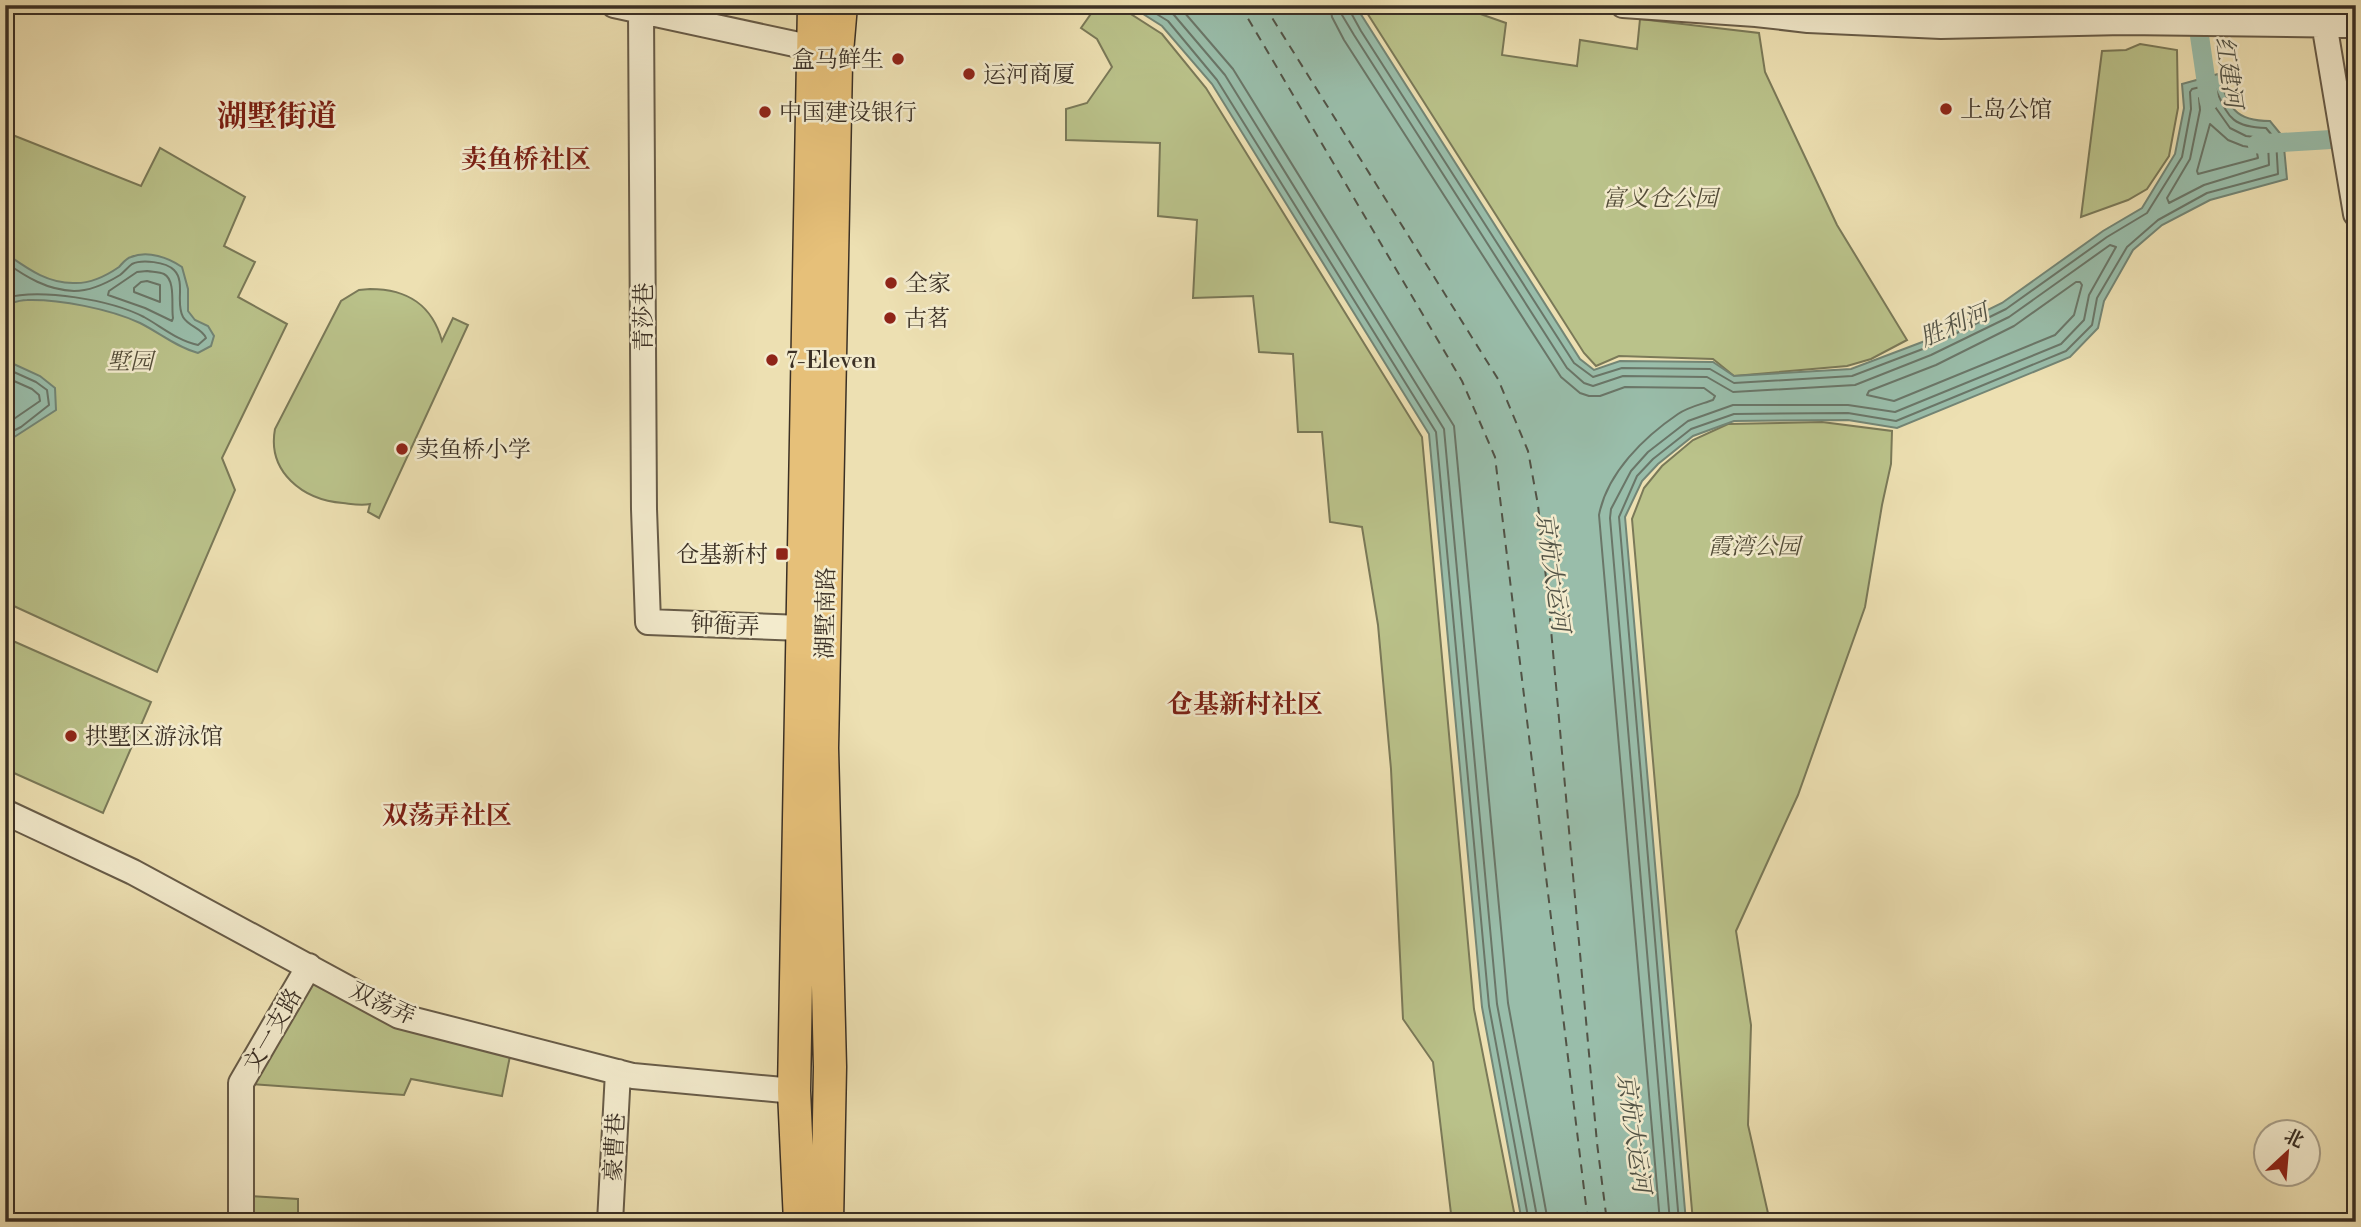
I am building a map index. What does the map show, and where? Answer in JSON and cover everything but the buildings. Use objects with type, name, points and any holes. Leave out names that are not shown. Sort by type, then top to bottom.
[{"type":"main road","name":"湖墅南路","points":[[800,1222],[794,1091],[814,5]]},
{"type":"main road","name":"湖墅南路","points":[[827,1222],[830,1067],[822,748],[836,64],[841,5]]},
{"type":"street","points":[[614,5],[814,48]]},
{"type":"street","points":[[1623,5],[1808,20],[1941,26],[2287,22],[2323,14],[2356,25]]},
{"type":"street","name":"青莎巷","points":[[641,12],[644,509],[648,622]]},
{"type":"street","points":[[2323,14],[2356,214]]},
{"type":"street","name":"钟衙弄","points":[[648,622],[802,628]]},
{"type":"street","name":"双荡弄","points":[[5,812],[133,872],[399,1016],[633,1076],[794,1091]]},
{"type":"street","name":"文一支路","points":[[241,1222],[241,1083],[309,966]]},
{"type":"street","name":"豪曹巷","points":[[611,1222],[618,1072]]},
{"type":"green space","name":"富义仓公园","points":[[1362,5],[1455,5],[1506,23],[1502,55],[1577,66],[1580,40],[1637,49],[1640,19],[1759,33],[1765,72],[1837,225],[1907,340],[1871,359],[1847,366],[1734,376],[1713,359],[1619,356],[1596,366],[1584,353]]},
{"type":"green space","points":[[1108,8],[1126,11],[1162,34],[1206,88],[1422,437],[1474,1009],[1516,1222],[1452,1222],[1433,1062],[1403,1019],[1391,769],[1378,625],[1362,527],[1330,522],[1322,432],[1298,432],[1293,354],[1259,352],[1253,296],[1193,298],[1197,220],[1158,216],[1160,143],[1066,140],[1066,109],[1087,103],[1112,67],[1097,39],[1081,28],[1093,11]]},
{"type":"green space","points":[[2140,44],[2177,50],[2178,108],[2169,156],[2147,189],[2128,200],[2081,217],[2102,51],[2126,50]]},
{"type":"green space","name":"墅园","points":[[5,132],[141,186],[160,148],[245,197],[224,246],[255,262],[238,297],[287,324],[222,458],[235,490],[157,672],[5,602]]},
{"type":"green space","points":[[359,290],[396,292],[417,302],[432,318],[442,341],[453,318],[468,325],[379,518],[368,512],[370,504],[328,501],[302,490],[282,471],[274,444],[275,429],[341,301]]},
{"type":"green space","name":"霞湾公园","points":[[1822,422],[1892,431],[1891,464],[1865,607],[1798,795],[1736,931],[1751,1025],[1748,1125],[1770,1222],[1693,1222],[1632,519],[1644,488],[1662,466],[1693,440],[1728,424]]},
{"type":"green space","name":"拱墅区游泳馆","points":[[13,641],[151,702],[103,813],[5,769],[5,659]]},
{"type":"green space","points":[[319,970],[511,1051],[502,1096],[411,1079],[404,1095],[252,1084]]},
{"type":"green space","points":[[251,1196],[298,1199],[298,1222],[251,1222]]},
{"type":"water","name":"京杭大运河","points":[[1129,5],[1355,5],[1580,359],[1594,370],[1620,361],[1713,362],[1734,376],[1851,369],[1925,341],[2002,303],[2103,231],[2142,208],[2175,154],[2184,108],[2182,84],[2218,74],[2234,110],[2248,118],[2270,121],[2283,137],[2287,179],[2210,200],[2162,225],[2133,250],[2104,301],[2098,328],[2070,357],[1897,428],[1848,420],[1734,421],[1693,436],[1658,464],[1642,481],[1625,517],[1686,1222],[1522,1222],[1482,1007],[1429,434],[1212,84],[1162,26]]},
{"type":"water","points":[[5,253],[45,277],[73,283],[91,281],[103,276],[127,259],[138,255],[158,256],[171,261],[182,267],[188,289],[188,311],[195,320],[208,326],[214,336],[211,346],[198,353],[128,318],[84,306],[40,300],[21,300],[5,305]]},
{"type":"water","points":[[5,360],[40,376],[55,388],[56,410],[5,443]]},
{"type":"waterway","name":"红建河","points":[[2195,5],[2209,101]]},
{"type":"waterway","name":"胜利河","points":[[2257,144],[2356,138]]},
{"type":"ferry route","points":[[1240,5],[1462,381],[1495,457],[1588,1222]]},
{"type":"ferry route","points":[[1264,5],[1498,379],[1528,451],[1538,505],[1548,596],[1597,1143],[1607,1222]]},
{"type":"place","name":"盒马鲜生","points":[[898,59]]},
{"type":"place","name":"运河商厦","points":[[969,74]]},
{"type":"place","name":"上岛公馆","points":[[1946,109]]},
{"type":"place","name":"中国建设银行","points":[[765,112]]},
{"type":"place","name":"全家","points":[[891,283]]},
{"type":"place","name":"古茗","points":[[890,318]]},
{"type":"place","name":"7-Eleven","points":[[772,360]]},
{"type":"place","name":"卖鱼桥小学","points":[[402,449]]},
{"type":"place","name":"仓基新村","points":[[782,554]]},
{"type":"place","name":"拱墅区游泳馆","points":[[71,736]]},
{"type":"district","name":"湖墅街道","points":[[277,116]]},
{"type":"district","name":"卖鱼桥社区","points":[[526,159]]},
{"type":"district","name":"仓基新村社区","points":[[1245,704]]},
{"type":"district","name":"双荡弄社区","points":[[447,815]]}]
